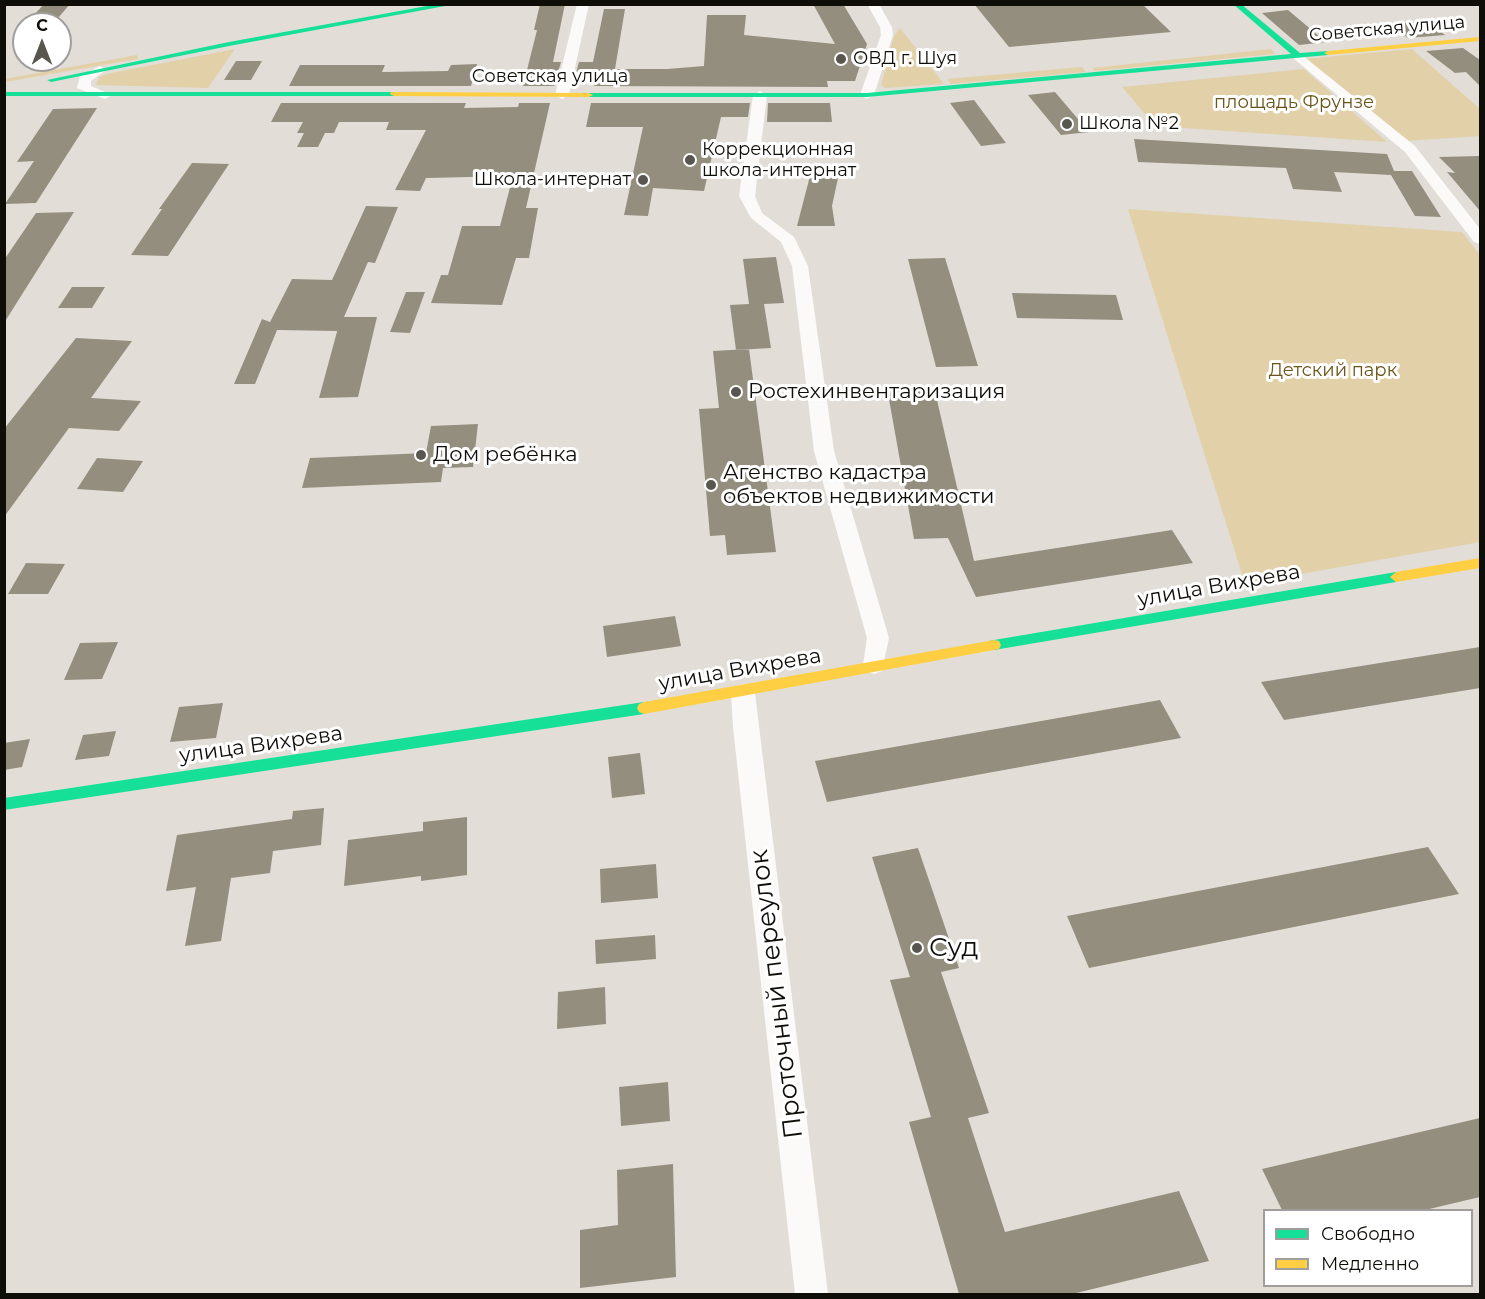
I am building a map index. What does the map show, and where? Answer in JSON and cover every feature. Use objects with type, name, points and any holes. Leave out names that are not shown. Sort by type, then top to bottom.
[{"type":"street","points":[[4,88],[453,4]]},
{"type":"street","points":[[562,95],[583,4]]},
{"type":"street","points":[[867,95],[887,35],[886,27],[873,4]]},
{"type":"street","points":[[1236,4],[1410,149],[1480,239]]},
{"type":"street","name":"Советская улица","points":[[4,94],[867,95],[1480,39]]},
{"type":"street","points":[[100,70],[85,79],[84,88],[105,94]]},
{"type":"street","points":[[760,95],[747,196],[756,215],[788,240],[800,266],[824,451],[879,638],[874,665]]},
{"type":"street","name":"улица Вихрева","points":[[4,804],[743,693],[874,665],[1480,563]]},
{"type":"street","name":"Проточный переулок","points":[[743,693],[812,1294]]},
{"type":"green space","points":[[900,28],[944,84],[885,88],[881,85],[894,36]]},
{"type":"green space","points":[[235,49],[208,88],[96,85],[99,77],[106,74]]},
{"type":"green space","points":[[1271,49],[1275,54],[1095,71],[1092,68]]},
{"type":"green space","points":[[1412,49],[1480,109],[1480,136],[1405,141],[1304,59]]},
{"type":"green space","points":[[137,55],[138,59],[72,70],[72,67]]},
{"type":"green space","points":[[1082,67],[1086,72],[951,84],[947,79]]},
{"type":"green space","name":"площадь Фрунзе","points":[[1304,69],[1387,142],[1155,126],[1122,87]]},
{"type":"green space","points":[[43,72],[63,72],[5,82],[4,79]]},
{"type":"green space","name":"Детский парк","points":[[1128,209],[1462,232],[1480,255],[1480,542],[1245,584]]},
{"type":"building","points":[[44,4],[70,4],[63,12],[37,12]]},
{"type":"building","points":[[540,4],[565,4],[553,62],[561,62],[554,86],[523,86],[537,30],[534,30]]},
{"type":"building","points":[[813,4],[843,4],[867,44],[855,81],[827,81],[828,87],[595,86],[576,73],[579,62],[593,62],[604,9],[625,9],[615,69],[667,69],[704,66],[707,15],[746,15],[744,35],[835,44]]},
{"type":"building","points":[[974,4],[1142,4],[1171,32],[1009,47]]},
{"type":"building","points":[[1288,10],[1326,42],[1299,45],[1262,13]]},
{"type":"building","points":[[1426,21],[1445,35],[1408,38],[1389,24]]},
{"type":"building","points":[[1463,48],[1480,60],[1480,86],[1466,72],[1455,73],[1426,51]]},
{"type":"building","points":[[236,61],[262,61],[251,80],[224,80]]},
{"type":"building","points":[[477,64],[471,86],[289,86],[300,65],[385,65],[382,72],[448,71],[451,65]]},
{"type":"building","points":[[1055,92],[1089,132],[1061,135],[1028,95]]},
{"type":"building","points":[[974,100],[1006,143],[981,146],[950,103]]},
{"type":"building","points":[[281,103],[466,103],[464,108],[518,107],[519,103],[550,103],[526,208],[538,208],[529,258],[516,258],[502,305],[431,303],[441,275],[448,275],[462,226],[500,226],[513,176],[426,178],[420,191],[395,190],[426,130],[386,130],[389,122],[339,122],[334,133],[325,133],[318,147],[297,147],[304,133],[297,133],[303,122],[271,122]]},
{"type":"building","points":[[591,103],[750,103],[748,117],[721,117],[704,191],[653,188],[648,216],[624,215],[643,127],[586,127]]},
{"type":"building","points":[[768,103],[830,103],[832,122],[767,122]]},
{"type":"building","points":[[97,108],[36,203],[5,204],[34,161],[17,162],[53,109]]},
{"type":"building","points":[[1134,139],[1387,154],[1394,171],[1412,171],[1441,217],[1415,216],[1391,175],[1334,172],[1342,192],[1293,189],[1286,168],[1138,162]]},
{"type":"building","points":[[1480,156],[1480,211],[1447,172],[1455,173],[1439,157]]},
{"type":"building","points":[[192,163],[229,164],[168,256],[131,255],[162,209],[159,209]]},
{"type":"building","points":[[810,176],[838,178],[832,206],[835,226],[797,226]]},
{"type":"building","points":[[366,206],[398,207],[375,263],[368,262],[344,317],[377,317],[358,397],[319,398],[338,328],[337,331],[277,330],[255,384],[234,384],[262,319],[270,322],[292,279],[332,280]]},
{"type":"building","points":[[74,212],[4,323],[4,260],[36,213]]},
{"type":"building","points":[[776,257],[784,303],[764,304],[771,348],[736,350],[730,305],[749,304],[743,259]]},
{"type":"building","points":[[945,258],[978,366],[936,367],[908,259]]},
{"type":"building","points":[[72,287],[105,287],[92,308],[58,308]]},
{"type":"building","points":[[406,292],[425,292],[410,333],[390,332]]},
{"type":"building","points":[[1012,293],[1116,295],[1123,320],[1017,318]]},
{"type":"building","points":[[76,338],[132,341],[91,398],[141,401],[119,431],[69,428],[4,517],[4,429]]},
{"type":"building","points":[[749,349],[776,552],[727,555],[725,535],[710,536],[699,409],[719,408],[713,351]]},
{"type":"building","points":[[934,387],[974,561],[1172,530],[1193,563],[976,597],[948,538],[914,539],[887,388]]},
{"type":"building","name":"Дом ребёнка","points":[[478,424],[473,467],[443,468],[441,482],[302,488],[310,458],[426,453],[431,426]]},
{"type":"building","points":[[97,458],[143,461],[123,492],[77,489]]},
{"type":"building","points":[[26,563],[65,564],[48,594],[8,594]]},
{"type":"building","points":[[675,616],[681,646],[607,657],[603,626]]},
{"type":"building","points":[[118,642],[102,679],[64,680],[80,643]]},
{"type":"building","points":[[1480,647],[1480,688],[1284,720],[1261,682]]},
{"type":"building","points":[[1160,700],[1181,738],[827,802],[815,761]]},
{"type":"building","points":[[223,703],[216,738],[170,742],[179,707]]},
{"type":"building","points":[[116,731],[109,756],[75,760],[83,735]]},
{"type":"building","points":[[30,739],[22,767],[4,770],[4,743]]},
{"type":"building","points":[[640,753],[645,794],[612,798],[608,757]]},
{"type":"building","points":[[324,808],[321,845],[273,851],[270,873],[231,878],[221,941],[185,946],[196,887],[166,891],[177,835],[292,819],[293,811]]},
{"type":"building","points":[[467,817],[467,875],[421,881],[421,876],[344,886],[348,840],[423,831],[423,822]]},
{"type":"building","points":[[1428,847],[1459,894],[1089,968],[1067,916]]},
{"type":"building","points":[[918,848],[959,968],[941,972],[989,1113],[968,1118],[1005,1232],[1179,1191],[1209,1261],[1072,1294],[959,1294],[909,1122],[931,1117],[890,980],[910,977],[872,857]]},
{"type":"building","points":[[656,864],[658,898],[601,903],[600,869]]},
{"type":"building","points":[[655,935],[656,959],[596,964],[595,940]]},
{"type":"building","points":[[605,987],[606,1024],[557,1029],[558,992]]},
{"type":"building","points":[[668,1082],[670,1121],[621,1126],[619,1087]]},
{"type":"building","points":[[1480,1118],[1480,1197],[1429,1209],[1282,1209],[1262,1169]]},
{"type":"building","points":[[673,1164],[676,1277],[580,1288],[580,1230],[618,1225],[617,1170]]},
{"type":"traffic: fast","points":[[51,80],[229,44],[453,4]]},
{"type":"traffic: fast","points":[[1236,4],[1297,55]]},
{"type":"traffic: fast","points":[[589,95],[867,95],[1328,53]]},
{"type":"traffic: fast","points":[[4,94],[394,94]]},
{"type":"traffic: fast","points":[[994,645],[1396,577]]},
{"type":"traffic: fast","points":[[4,804],[644,708]]},
{"type":"traffic: slow","points":[[1328,53],[1480,39]]},
{"type":"traffic: slow","points":[[394,94],[589,95]]},
{"type":"traffic: slow","points":[[1396,577],[1480,563]]},
{"type":"traffic: slow","points":[[644,708],[994,645]]},
{"type":"place","name":"ОВД г. Шуя","points":[[841,59]]},
{"type":"place","name":"Школа №2","points":[[1067,124]]},
{"type":"place","name":"Коррекционная школа-интернат","points":[[690,160]]},
{"type":"place","name":"Школа-интернат","points":[[643,180]]},
{"type":"place","name":"Ростехинвентаризация","points":[[736,392]]},
{"type":"place","name":"Дом ребёнка","points":[[421,455]]},
{"type":"place","name":"Агенство кадастра объектов недвижимости","points":[[711,485]]},
{"type":"place","name":"Суд","points":[[917,948]]}]
